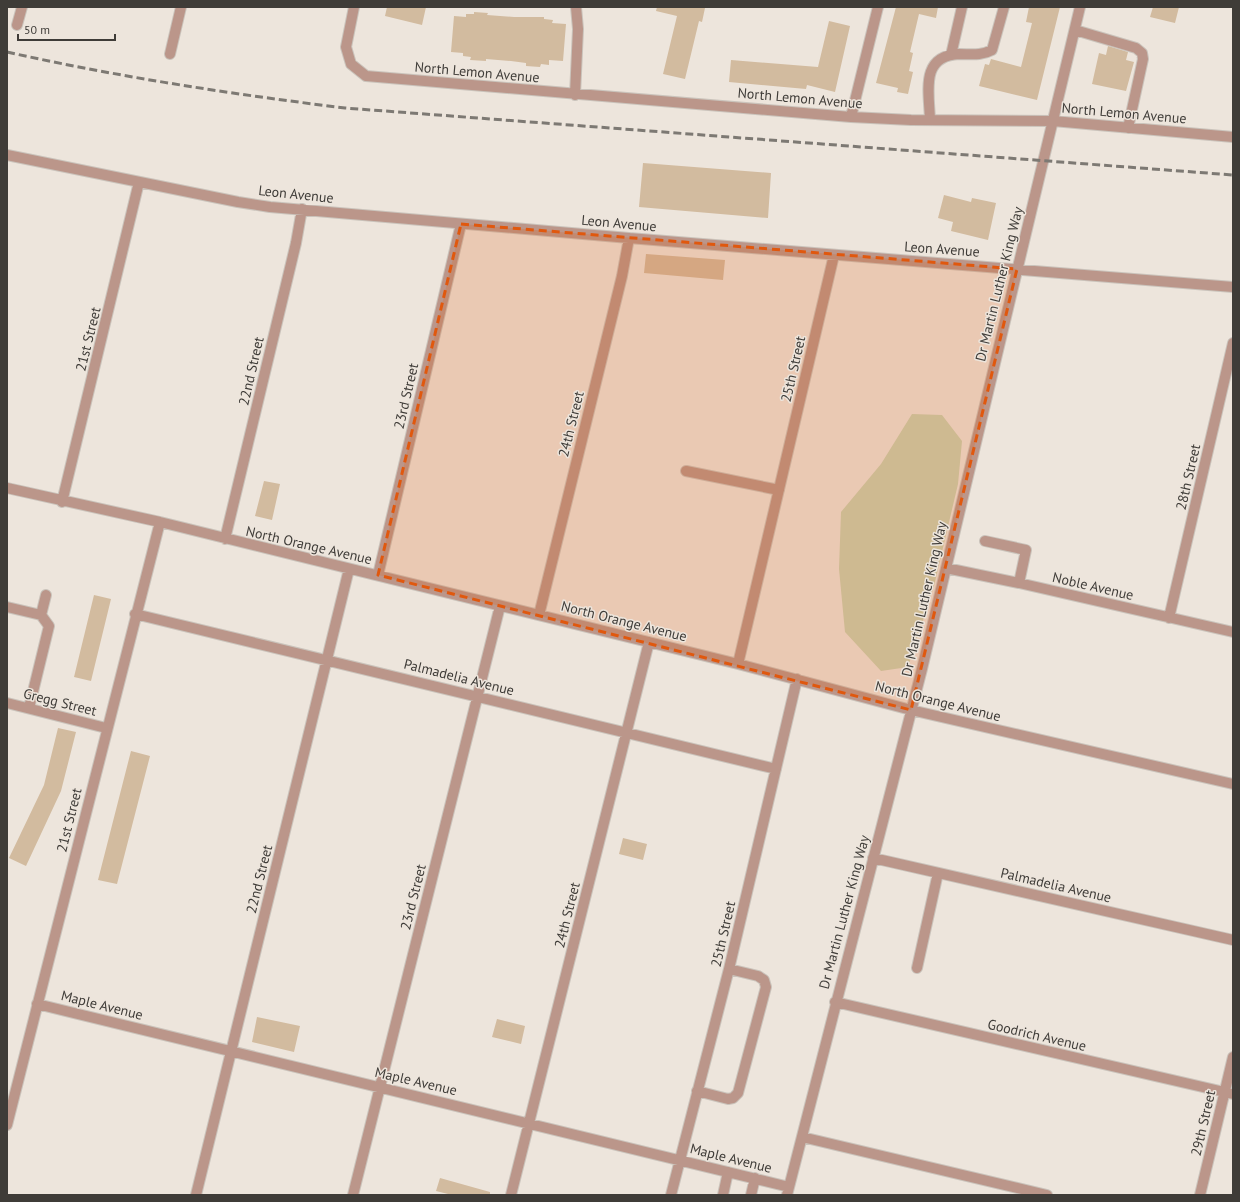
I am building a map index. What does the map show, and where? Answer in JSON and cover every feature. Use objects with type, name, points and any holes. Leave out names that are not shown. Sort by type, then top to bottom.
[{"type":"street","points":[[18,25],[22,7]]},
{"type":"street","points":[[170,54],[181,7]]},
{"type":"street","name":"North Lemon Avenue","points":[[354,7],[346,47],[351,64],[366,76],[575,95],[851,116],[930,120],[1053,121],[1233,138]]},
{"type":"street","points":[[575,95],[578,24],[576,7]]},
{"type":"street","points":[[851,116],[878,7]]},
{"type":"street","points":[[951,55],[962,7]]},
{"type":"street","points":[[930,120],[928,82],[934,63],[942,57],[951,55],[984,54],[992,50],[1004,7]]},
{"type":"street","name":"Dr Martin Luther King Way","points":[[788,1191],[835,1002],[911,710],[1080,7]]},
{"type":"street","points":[[1075,30],[1136,48],[1142,52],[1143,59],[1128,128]]},
{"type":"street","name":"Leon Avenue","points":[[7,155],[238,202],[302,209],[460,224],[1233,287]]},
{"type":"street","name":"21st Street","points":[[62,502],[139,182]]},
{"type":"street","name":"22nd Street","points":[[226,539],[296,244],[302,209]]},
{"type":"street","name":"23rd Street","points":[[378,575],[460,224]]},
{"type":"street","name":"24th Street","points":[[539,615],[622,276],[629,238]]},
{"type":"street","name":"25th Street","points":[[738,664],[834,255]]},
{"type":"street","name":"28th Street","points":[[1169,618],[1233,343]]},
{"type":"street","points":[[686,471],[779,490]]},
{"type":"street","name":"North Orange Avenue","points":[[7,488],[62,502],[160,522],[378,575],[738,664],[911,710],[1233,784]]},
{"type":"street","name":"21st Street","points":[[7,1125],[9,1109],[37,1004],[135,614],[160,522]]},
{"type":"street","points":[[985,541],[1026,550],[1019,583]]},
{"type":"street","name":"Noble Avenue","points":[[946,568],[1019,583],[1233,632]]},
{"type":"street","name":"22nd Street","points":[[196,1195],[349,569]]},
{"type":"street","points":[[41,615],[46,596]]},
{"type":"street","name":"23rd Street","points":[[353,1195],[500,606]]},
{"type":"street","points":[[7,607],[41,615],[49,626],[29,708]]},
{"type":"street","name":"Palmadelia Avenue","points":[[135,614],[776,769]]},
{"type":"street","name":"24th Street","points":[[511,1195],[649,642]]},
{"type":"street","name":"25th Street","points":[[671,1195],[729,970],[797,679]]},
{"type":"street","name":"Gregg Street","points":[[8,706],[29,708],[106,728]]},
{"type":"street","name":"Palmadelia Avenue","points":[[873,858],[1233,940]]},
{"type":"street","points":[[917,968],[938,873]]},
{"type":"street","points":[[697,1091],[728,1099],[733,1098],[738,1093],[766,987],[764,980],[758,976],[729,970]]},
{"type":"street","name":"Goodrich Avenue","points":[[835,1002],[1229,1093]]},
{"type":"street","name":"Maple Avenue","points":[[37,1004],[755,1178],[788,1191]]},
{"type":"street","name":"29th Street","points":[[1200,1195],[1229,1093],[1233,1057]]},
{"type":"street","points":[[802,1137],[1047,1195]]},
{"type":"street","points":[[723,1195],[728,1172]]},
{"type":"street","points":[[751,1195],[755,1178]]},
{"type":"highlighted area","points":[[461,224],[1017,269],[911,710],[378,575]]},
{"type":"green space","points":[[912,414],[942,415],[962,441],[958,484],[934,586],[908,667],[881,671],[845,632],[839,569],[841,512],[881,464]]},
{"type":"building","points":[[387,7],[426,7],[422,25],[385,16]]},
{"type":"building","points":[[657,7],[705,8],[702,22],[699,21],[685,79],[663,74],[677,16],[656,11]]},
{"type":"building","points":[[896,7],[938,7],[936,18],[919,14],[910,52],[913,53],[909,71],[913,72],[908,94],[897,92],[898,88],[876,83]]},
{"type":"building","points":[[1029,7],[1060,7],[1037,100],[979,86],[985,64],[989,65],[991,59],[1021,67],[1032,23],[1026,22]]},
{"type":"building","points":[[1153,7],[1179,7],[1175,23],[1150,17]]},
{"type":"building","points":[[474,12],[488,13],[487,15],[514,17],[544,17],[544,19],[553,20],[552,23],[566,24],[563,61],[549,60],[549,65],[541,64],[540,67],[526,66],[526,63],[511,61],[486,59],[486,61],[470,60],[471,57],[463,56],[463,53],[451,52],[454,16],[466,17],[466,14],[474,14]]},
{"type":"building","points":[[829,21],[850,26],[835,92],[807,85],[806,89],[729,82],[731,60],[818,67]]},
{"type":"building","points":[[1108,46],[1128,52],[1126,60],[1134,62],[1126,91],[1092,84],[1099,53],[1106,55]]},
{"type":"building","points":[[643,163],[771,173],[768,218],[639,207]]},
{"type":"building","points":[[944,195],[971,202],[972,198],[996,203],[988,240],[951,231],[953,222],[938,218]]},
{"type":"building","points":[[646,254],[725,260],[723,280],[644,273]]},
{"type":"building","points":[[264,481],[280,484],[272,520],[255,516]]},
{"type":"building","points":[[94,595],[111,599],[91,681],[74,677]]},
{"type":"building","points":[[58,728],[76,732],[61,791],[26,866],[9,858],[44,785]]},
{"type":"building","points":[[131,751],[150,756],[117,884],[98,880]]},
{"type":"building","points":[[623,838],[647,844],[643,860],[619,854]]},
{"type":"building","points":[[257,1017],[300,1026],[294,1052],[252,1042]]},
{"type":"building","points":[[497,1019],[525,1026],[521,1044],[492,1037]]},
{"type":"building","points":[[440,1178],[490,1192],[490,1195],[452,1195],[436,1191]]},
{"type":"railway","points":[[7,52],[175,84],[345,108],[1233,175]]}]
